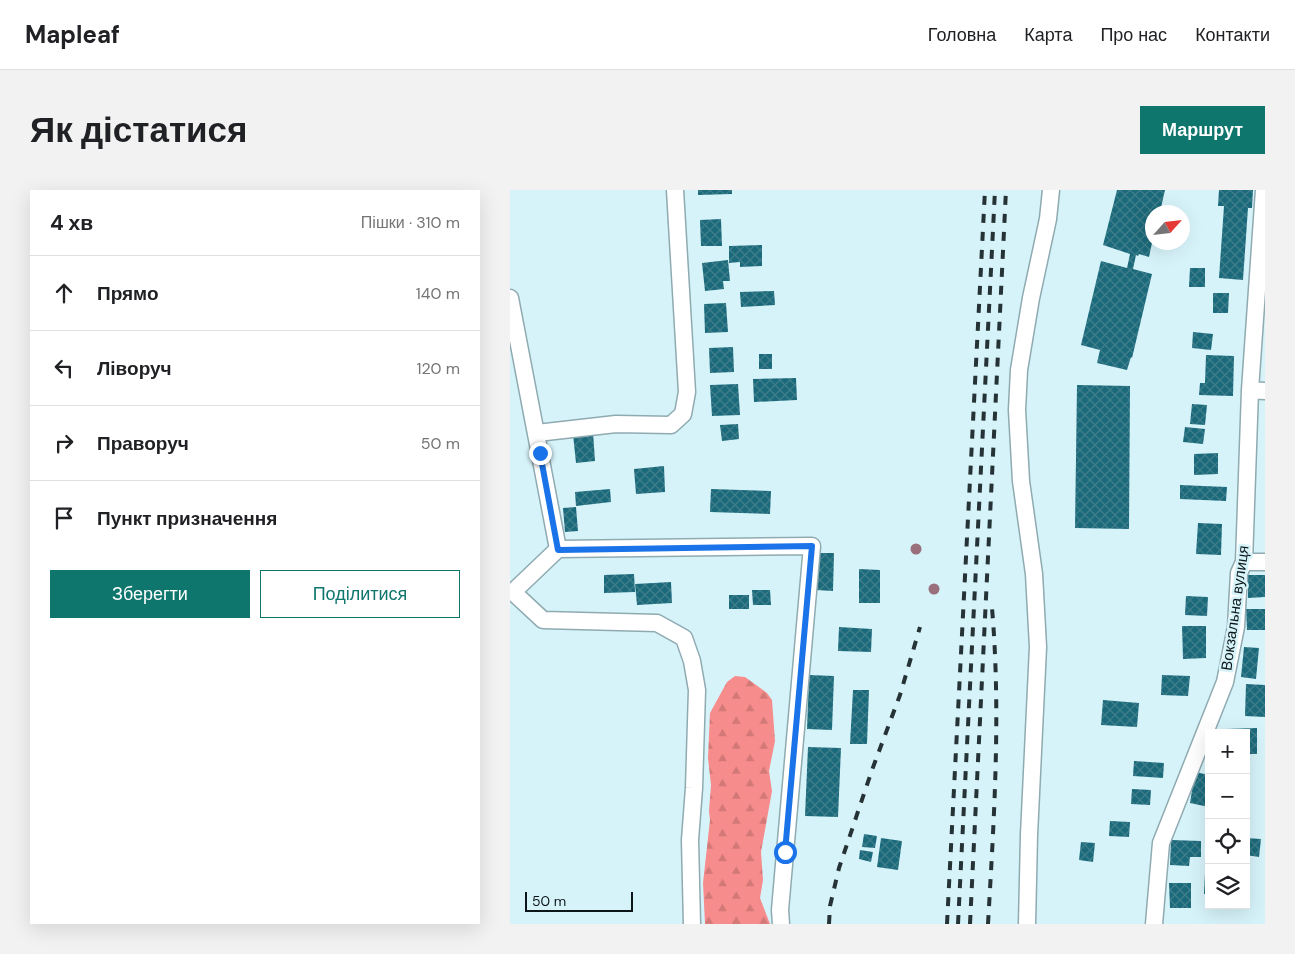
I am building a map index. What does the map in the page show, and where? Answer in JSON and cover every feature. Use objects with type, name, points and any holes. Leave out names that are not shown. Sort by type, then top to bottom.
[{"type":"street","points":[[537,434],[616,424],[671,424],[683,414],[687,392],[675,190]]},
{"type":"street","points":[[1027,924],[1029,835],[1038,647],[1034,574],[1021,481],[1017,410],[1021,361],[1033,289],[1048,219],[1051,190]]},
{"type":"street","name":"Вокзальна вулиця","points":[[1154,924],[1161,842],[1225,682],[1236,627],[1239,573],[1244,562],[1257,390],[1264,190]]},
{"type":"street","points":[[510,298],[558,550]]},
{"type":"street","points":[[692,924],[690,840],[694,788],[697,690],[692,661],[684,638],[657,623],[543,620],[511,593],[558,550],[812,546],[780,910],[782,924]]},
{"type":"street","points":[[1244,562],[1265,562]]},
{"type":"green space","points":[[735,676],[745,677],[767,693],[772,700],[775,741],[769,771],[772,791],[761,852],[763,880],[760,898],[770,924],[705,924],[703,883],[710,820],[711,785],[708,758],[710,713],[727,682]]},
{"type":"building","points":[[698,190],[732,190],[732,194],[698,195]]},
{"type":"building","points":[[1117,190],[1165,190],[1162,205],[1145,205],[1145,250],[1150,250],[1149,257],[1136,255],[1133,269],[1152,274],[1132,358],[1127,370],[1097,363],[1100,350],[1081,345],[1101,261],[1127,268],[1130,254],[1103,245]]},
{"type":"building","points":[[1219,190],[1253,190],[1252,208],[1248,208],[1243,280],[1219,278],[1224,206],[1218,206]]},
{"type":"building","points":[[721,219],[722,246],[701,246],[700,220]]},
{"type":"building","points":[[762,245],[762,266],[740,267],[740,262],[729,263],[729,246]]},
{"type":"building","points":[[728,260],[730,281],[723,281],[724,289],[705,291],[702,263]]},
{"type":"building","points":[[1190,268],[1205,268],[1205,287],[1189,287]]},
{"type":"building","points":[[774,291],[775,305],[741,307],[740,292]]},
{"type":"building","points":[[1213,293],[1229,293],[1228,313],[1213,313]]},
{"type":"building","points":[[726,303],[728,332],[705,333],[704,304]]},
{"type":"building","points":[[1193,332],[1213,334],[1211,350],[1192,348]]},
{"type":"building","points":[[733,347],[734,372],[710,373],[709,348]]},
{"type":"building","points":[[759,354],[772,354],[772,369],[759,369]]},
{"type":"building","points":[[1206,355],[1234,356],[1233,396],[1199,395],[1200,383],[1205,383]]},
{"type":"building","points":[[796,378],[797,400],[754,402],[753,379]]},
{"type":"building","points":[[738,384],[740,415],[712,416],[710,385]]},
{"type":"building","points":[[1077,385],[1130,386],[1129,529],[1075,528]]},
{"type":"building","points":[[1192,404],[1207,405],[1205,425],[1190,424]]},
{"type":"building","points":[[738,424],[739,439],[722,441],[720,425]]},
{"type":"building","points":[[1185,427],[1205,429],[1203,444],[1183,442]]},
{"type":"building","points":[[593,432],[595,461],[576,463],[573,434]]},
{"type":"building","points":[[1218,453],[1218,474],[1194,475],[1194,454]]},
{"type":"building","points":[[664,466],[665,492],[636,494],[634,469]]},
{"type":"building","points":[[1180,485],[1227,487],[1226,501],[1180,499]]},
{"type":"building","points":[[610,489],[611,502],[576,506],[575,492]]},
{"type":"building","points":[[711,489],[771,491],[770,514],[710,512]]},
{"type":"building","points":[[576,507],[578,531],[565,532],[563,508]]},
{"type":"building","points":[[1198,523],[1222,524],[1221,555],[1196,554]]},
{"type":"building","points":[[818,553],[834,553],[833,591],[816,590]]},
{"type":"building","points":[[859,569],[880,570],[880,603],[859,603]]},
{"type":"building","points":[[634,574],[635,592],[604,593],[604,575]]},
{"type":"building","points":[[1248,575],[1265,575],[1265,597],[1248,598]]},
{"type":"building","points":[[671,582],[672,603],[637,605],[635,584]]},
{"type":"building","points":[[752,590],[770,590],[771,605],[753,605]]},
{"type":"building","points":[[729,595],[749,595],[749,609],[729,609]]},
{"type":"building","points":[[1186,596],[1208,597],[1207,616],[1185,615]]},
{"type":"building","points":[[1246,609],[1265,609],[1265,630],[1247,630]]},
{"type":"building","points":[[1182,626],[1206,626],[1206,658],[1183,659]]},
{"type":"building","points":[[839,627],[872,629],[871,652],[838,651]]},
{"type":"building","points":[[1244,647],[1259,648],[1256,679],[1241,677]]},
{"type":"building","points":[[809,675],[834,676],[832,730],[807,729]]},
{"type":"building","points":[[1162,675],[1190,676],[1188,696],[1161,695]]},
{"type":"building","points":[[1246,684],[1265,685],[1265,717],[1245,716]]},
{"type":"building","points":[[853,690],[869,690],[867,744],[850,744]]},
{"type":"building","points":[[1103,700],[1139,703],[1137,727],[1101,725]]},
{"type":"building","points":[[1257,728],[1257,754],[1250,754],[1250,729],[1225,729]]},
{"type":"building","points":[[808,747],[841,748],[838,817],[805,816]]},
{"type":"building","points":[[1134,761],[1164,763],[1163,778],[1133,776]]},
{"type":"building","points":[[1195,772],[1205,774],[1205,806],[1190,803]]},
{"type":"building","points":[[1132,789],[1151,790],[1150,805],[1131,804]]},
{"type":"building","points":[[1110,821],[1130,822],[1129,837],[1109,836]]},
{"type":"building","points":[[864,834],[877,836],[875,848],[862,847]]},
{"type":"building","points":[[881,838],[902,841],[898,870],[877,867]]},
{"type":"building","points":[[1250,838],[1261,839],[1259,857],[1250,856]]},
{"type":"building","points":[[1171,840],[1201,841],[1201,857],[1190,857],[1189,866],[1170,865]]},
{"type":"building","points":[[1081,842],[1095,843],[1093,862],[1079,860]]},
{"type":"building","points":[[860,850],[873,852],[871,862],[859,859]]},
{"type":"building","points":[[1169,883],[1191,883],[1191,908],[1170,908]]},
{"type":"railway","points":[[947,924],[985,190]]},
{"type":"railway","points":[[958,924],[995,190]]},
{"type":"railway","points":[[970,924],[1006,190]]},
{"type":"railway","points":[[988,924],[996,726],[995,647],[992,608]]},
{"type":"railway","points":[[829,924],[830,906],[839,868],[900,695],[920,627]]},
{"type":"route","points":[[540,453],[558,550],[812,546],[785,852]]}]
